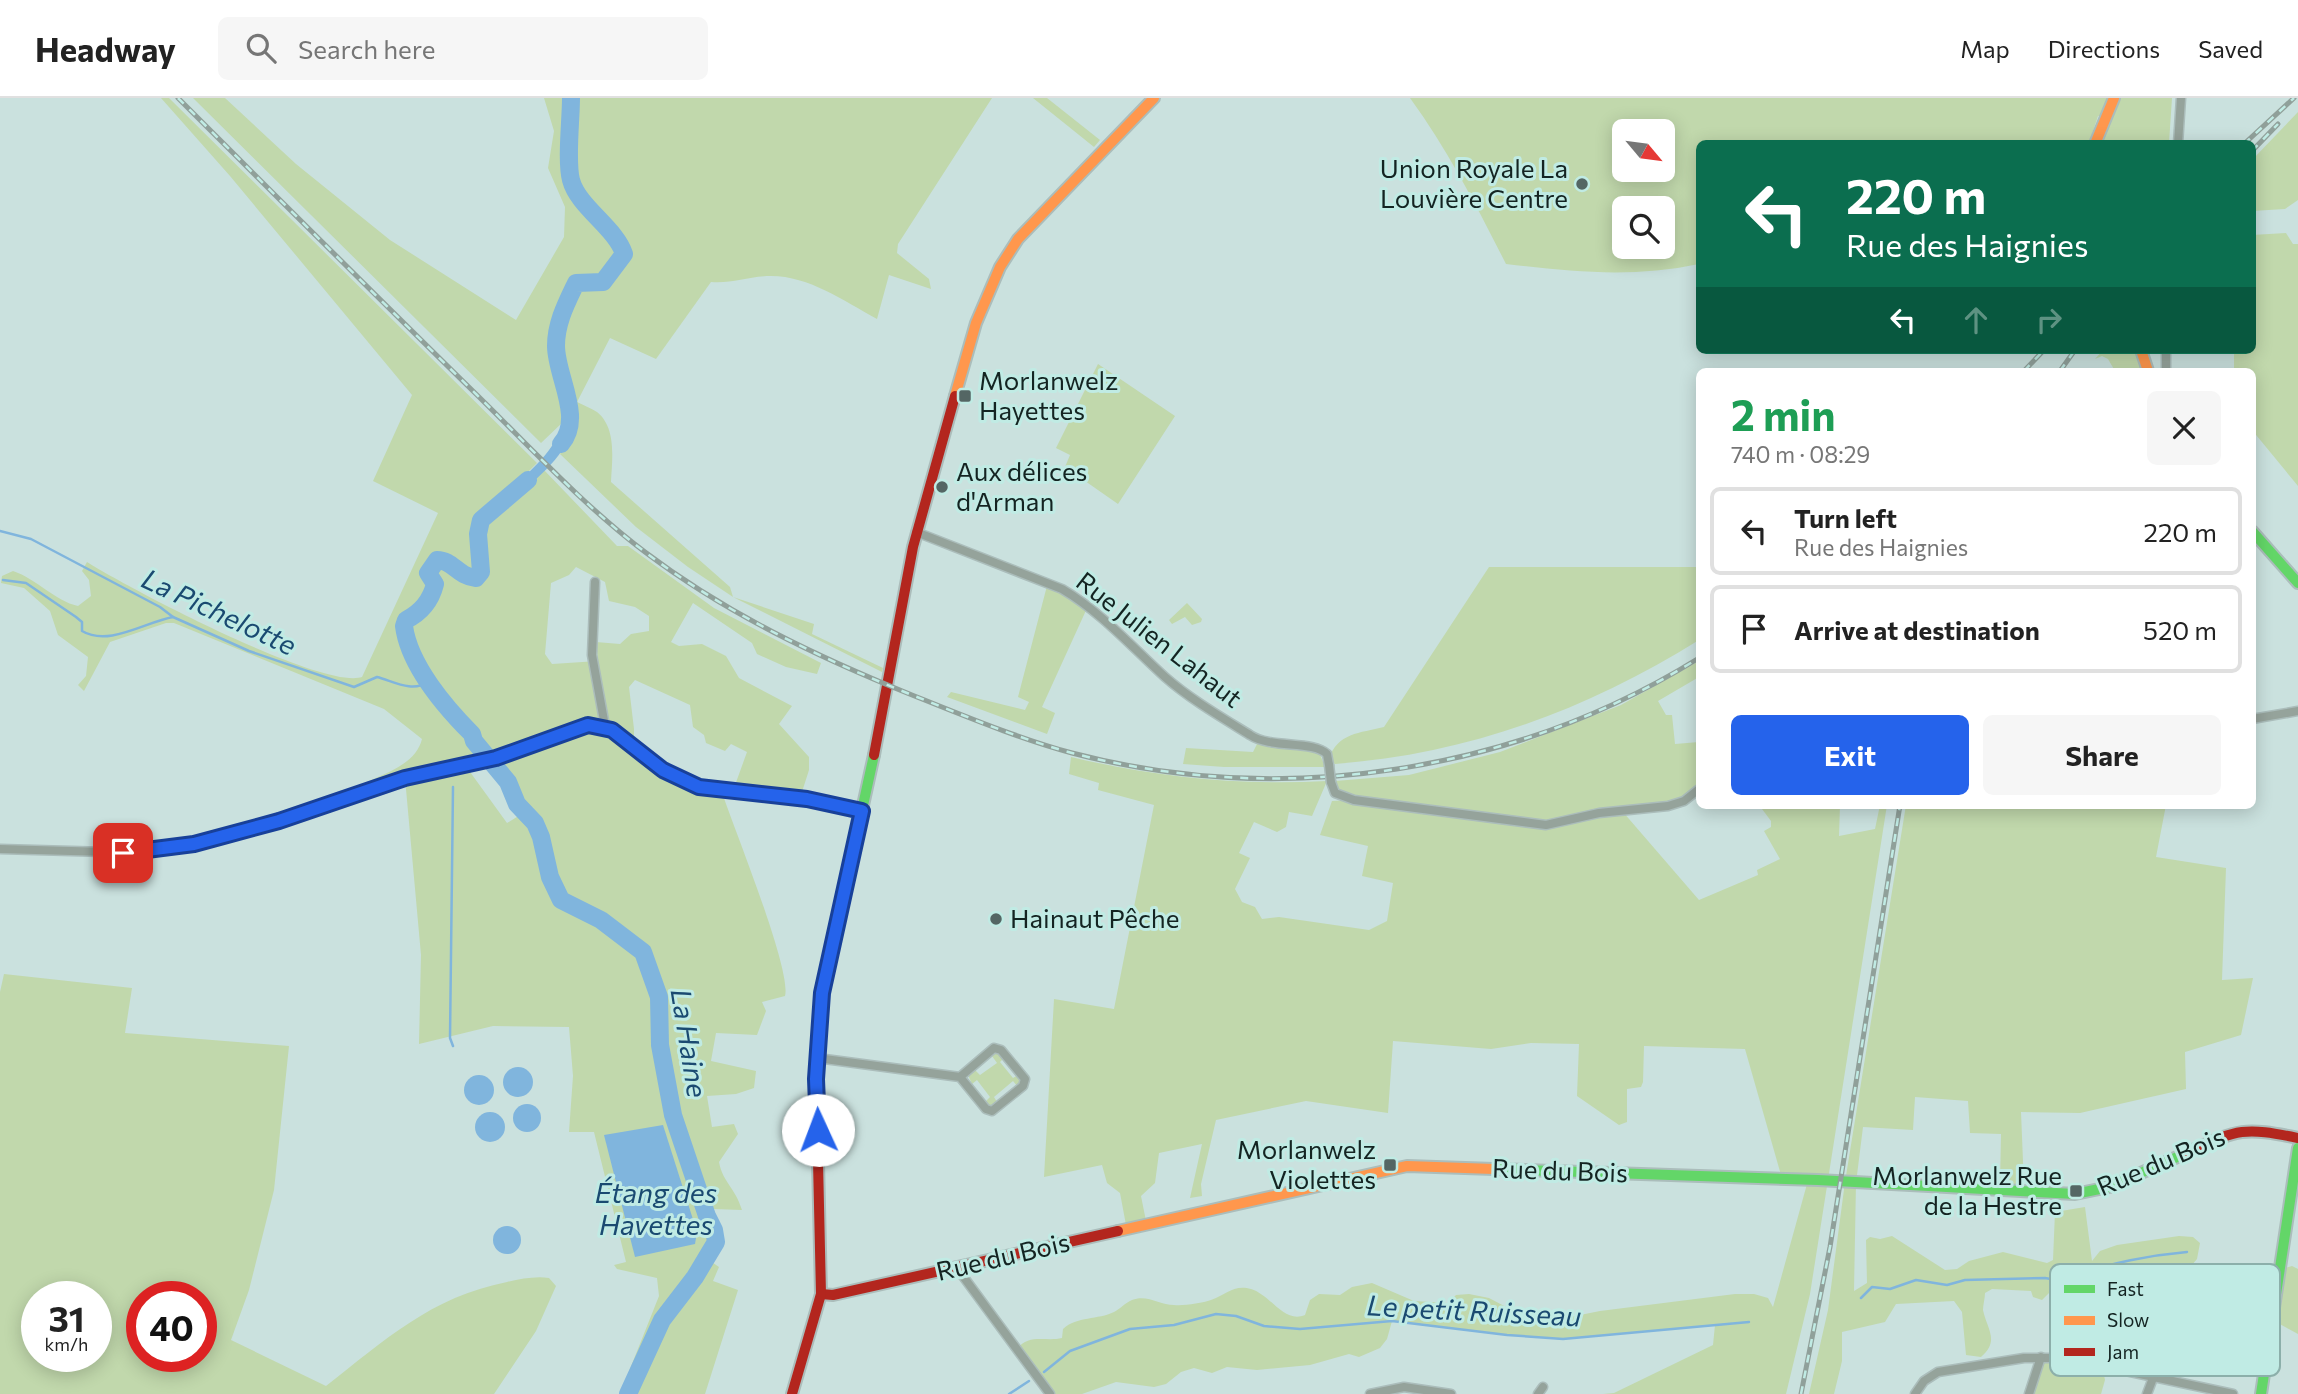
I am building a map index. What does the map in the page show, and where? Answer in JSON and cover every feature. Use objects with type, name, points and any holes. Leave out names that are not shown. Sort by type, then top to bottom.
[{"type":"street","points":[[792,1394],[821,1294],[817,1058],[823,987],[890,679],[916,532],[976,323],[992,281],[1018,239],[1154,98]]},
{"type":"street","points":[[2097,140],[2114,98]]},
{"type":"street","points":[[2178,140],[2181,98]]},
{"type":"street","name":"Rue Julien Lahaut","points":[[916,532],[1062,589],[1084,603],[1176,686],[1251,736],[1275,745],[1320,748],[1327,754],[1335,793],[1354,800],[1540,825],[1599,813],[1668,806],[1684,801],[1696,791]]},
{"type":"street","points":[[2256,536],[2298,583]]},
{"type":"street","points":[[595,582],[592,654],[605,726]]},
{"type":"street","points":[[2256,718],[2298,711]]},
{"type":"street","points":[[0,849],[79,853],[161,850],[279,821],[405,778],[484,762],[578,727],[605,726],[663,770],[699,787],[807,799],[862,811]]},
{"type":"street","points":[[817,1058],[960,1076],[986,1109],[992,1111],[1023,1086],[1025,1079],[1001,1049],[994,1048],[960,1076]]},
{"type":"street","name":"Rue du Bois","points":[[821,1294],[832,1295],[957,1268],[1407,1166],[1818,1180],[2076,1194],[2109,1186],[2235,1131],[2256,1129],[2298,1138]]},
{"type":"street","points":[[2280,1268],[2298,1148]]},
{"type":"street","points":[[957,1268],[1050,1394]]},
{"type":"street","points":[[2029,1394],[2041,1357]]},
{"type":"street","points":[[1915,1394],[1924,1381],[1938,1372],[2050,1358]]},
{"type":"street","points":[[2144,1376],[2234,1394]]},
{"type":"street","points":[[2261,1394],[2264,1376]]},
{"type":"street","points":[[2147,1394],[2153,1378]]},
{"type":"street","points":[[1370,1394],[1405,1387],[1451,1394]]},
{"type":"green space","points":[[161,98],[169,98],[537,463],[508,492],[515,500],[544,470],[617,546],[628,546],[714,608],[821,663],[817,674],[786,667],[757,654],[752,643],[693,603],[671,642],[679,646],[702,644],[726,656],[739,678],[792,706],[779,724],[809,757],[809,770],[801,795],[734,788],[747,752],[731,744],[725,751],[706,743],[704,735],[693,727],[690,705],[635,680],[629,687],[634,736],[629,740],[608,725],[577,724],[496,756],[340,797],[399,767],[417,750],[422,739],[384,709],[174,623],[166,623],[110,642],[84,691],[78,685],[86,676],[88,657],[58,635],[50,611],[24,588],[1,583],[2,576],[13,571],[62,600],[78,606],[91,596],[89,580],[82,571],[87,562],[181,613],[268,653],[340,677],[362,677],[438,513],[373,481],[412,395],[230,176]],"holes":[[[576,567],[605,582],[609,601],[635,607],[649,616],[649,631],[631,634],[620,644],[596,642],[598,661],[552,664],[545,654],[551,583],[569,575]]]},
{"type":"green space","points":[[193,98],[225,98],[296,164],[390,240],[516,320],[564,237],[565,207],[548,168],[554,131],[544,98],[992,98],[898,244],[897,253],[929,279],[931,289],[889,275],[877,319],[826,291],[799,280],[771,276],[711,282],[656,359],[610,338],[577,402],[597,412],[608,427],[612,445],[611,482],[730,587],[733,597],[636,527],[560,454],[571,434],[572,422],[563,422],[541,443]]},
{"type":"green space","points":[[1033,98],[1047,98],[1100,140],[1094,147]]},
{"type":"green space","name":"Union Royale La Louvière Centre","points":[[1410,98],[2172,98],[2169,140],[2096,140],[2103,117],[2098,116],[2090,140],[1696,140],[1696,264],[1650,271],[1579,271],[1506,264],[1461,179]]},
{"type":"green space","points":[[2298,112],[2298,200],[2285,209],[2256,211],[2256,156]]},
{"type":"green space","points":[[2286,233],[2293,244],[2298,244],[2298,486],[2256,435],[2256,368],[2234,368],[2234,354],[2256,354],[2256,235]]},
{"type":"green space","points":[[2099,354],[2138,354],[2145,368],[2113,368],[2108,359],[2102,356],[2095,359]]},
{"type":"green space","points":[[1098,364],[1175,416],[1118,504],[1065,467],[1070,455],[1056,448]]},
{"type":"green space","points":[[1489,567],[1696,567],[1696,642],[1613,688],[1570,707],[1479,739],[1384,759],[1335,764],[1329,759],[1333,750],[1344,739],[1384,727]]},
{"type":"green space","points":[[1048,582],[1088,606],[1042,707],[1055,713],[1047,734],[947,697],[951,692],[1025,710],[1029,702],[1018,697]]},
{"type":"green space","points":[[733,597],[814,624],[812,634],[883,668],[882,672]]},
{"type":"green space","points":[[1187,603],[1202,619],[1201,622],[1192,625],[1185,617],[1172,624],[1169,620]]},
{"type":"green space","points":[[1696,663],[1696,679],[1658,701],[1666,715],[1672,715],[1675,744],[1696,742],[1696,792],[1684,801],[1623,812],[1699,900],[1758,875],[1757,870],[1780,859],[1764,831],[1771,827],[1771,821],[1762,809],[1840,809],[1839,836],[1875,829],[1879,809],[1886,809],[1810,1294],[1786,1394],[1603,1394],[1614,1393],[1713,1345],[1715,1325],[1563,1339],[1392,1321],[1387,1339],[1380,1348],[1359,1357],[1349,1354],[1310,1365],[1257,1370],[1227,1367],[1212,1373],[1194,1368],[1181,1372],[1166,1384],[1154,1387],[1116,1382],[1082,1394],[1050,1394],[1017,1349],[1027,1341],[1062,1338],[1063,1329],[1069,1325],[1116,1311],[1138,1298],[1169,1305],[1188,1305],[1245,1288],[1258,1292],[1284,1312],[1297,1317],[1305,1315],[1310,1300],[1319,1294],[1340,1295],[1352,1287],[1372,1283],[1414,1301],[1448,1303],[1456,1295],[1469,1294],[1489,1298],[1508,1308],[1522,1322],[1540,1323],[1600,1311],[1735,1294],[1754,1294],[1768,1298],[1773,1307],[1807,1184],[1781,1175],[1745,1049],[1644,1046],[1643,1082],[1641,1087],[1627,1089],[1627,1122],[1619,1125],[1577,1096],[1579,1044],[1531,1043],[1491,1049],[1393,1041],[1388,1113],[1306,1101],[1216,1120],[1201,1184],[1202,1196],[1190,1198],[1202,1144],[1159,1153],[1155,1183],[1141,1196],[1146,1221],[1126,1225],[1120,1193],[1107,1183],[1102,1165],[1044,1177],[1054,999],[1114,1009],[1154,805],[1098,790],[1099,783],[1069,774],[1071,757],[1166,775],[1230,781],[1327,781],[1312,816],[1289,812],[1286,827],[1277,832],[1254,822],[1239,853],[1250,858],[1235,889],[1242,902],[1255,907],[1262,919],[1279,917],[1369,930],[1387,921],[1393,883],[1362,876],[1368,846],[1320,835],[1332,801],[1353,800],[1340,792],[1335,781],[1409,775],[1500,752],[1621,705]]},
{"type":"green space","points":[[599,725],[663,772],[693,786],[725,794],[724,798],[772,931],[785,982],[785,996],[762,1002],[766,1011],[757,1035],[716,1033],[711,1061],[756,1071],[754,1088],[736,1094],[707,1096],[712,1127],[734,1124],[738,1134],[719,1162],[742,1210],[714,1209],[712,1237],[703,1256],[719,1267],[713,1281],[738,1290],[705,1394],[620,1394],[659,1296],[657,1278],[617,1269],[614,1265],[626,1262],[594,1132],[569,1132],[573,1076],[569,1027],[493,1026],[419,1044],[421,955],[405,778],[465,765],[507,823],[528,810],[519,804],[509,780],[495,762]]},
{"type":"green space","points":[[1259,740],[1319,752],[1325,767],[1224,767],[1183,764],[1186,748],[1253,752]]},
{"type":"green space","points":[[1905,809],[2165,809],[2156,857],[2226,868],[2222,980],[2253,978],[2241,1035],[2185,1052],[2186,1089],[2080,1113],[2021,1112],[2024,1186],[2000,1185],[2001,1134],[1970,1133],[1968,1101],[1915,1097],[1913,1130],[1863,1127],[1856,1183],[1854,1291],[1867,1283],[1866,1240],[1870,1237],[1880,1239],[1892,1236],[1945,1270],[1957,1269],[1969,1261],[2003,1252],[2047,1263],[2053,1260],[2055,1212],[2085,1207],[2092,1261],[2100,1251],[2117,1245],[2179,1236],[2193,1237],[2200,1243],[2197,1259],[2193,1264],[2050,1264],[2050,1292],[2042,1300],[2033,1297],[2031,1291],[1992,1289],[1985,1293],[1983,1310],[1991,1340],[1990,1346],[1981,1357],[1966,1355],[1962,1312],[1954,1301],[1896,1304],[1885,1322],[1842,1332],[1842,1361],[1834,1394],[1809,1394],[1828,1310],[1845,1182]]},
{"type":"green space","points":[[4,974],[132,988],[125,1033],[289,1046],[274,1190],[249,1290],[231,1340],[326,1386],[410,1322],[455,1298],[507,1282],[533,1278],[549,1278],[556,1286],[536,1331],[494,1394],[0,1394],[0,992]]},
{"type":"green space","points":[[997,1053],[1004,1058],[1000,1062],[1013,1078],[1018,1075],[1022,1079],[1018,1087],[1013,1081],[994,1097],[997,1102],[989,1107],[985,1102],[990,1097],[977,1080],[972,1084],[968,1075],[975,1070],[980,1075],[997,1063],[992,1056]]},
{"type":"green space","points":[[2292,1266],[2298,1269],[2298,1334],[2280,1324],[2280,1288],[2285,1268]]},
{"type":"green space","points":[[2041,1357],[2050,1358],[2050,1376],[2104,1376],[2105,1380],[2101,1394],[2029,1394]]},
{"type":"water","points":[[563,421],[573,422],[566,445],[551,465],[514,500],[507,492],[548,451]]},
{"type":"water","points":[[518,1067],[529,1071],[533,1082],[529,1093],[518,1097],[507,1093],[503,1082],[507,1071]]},
{"type":"water","points":[[479,1075],[485,1076],[493,1084],[493,1096],[485,1104],[479,1105],[473,1104],[465,1096],[464,1090],[465,1084],[473,1076]]},
{"type":"water","points":[[527,1104],[537,1108],[541,1118],[537,1128],[527,1132],[517,1128],[513,1118],[517,1108]]},
{"type":"water","points":[[490,1112],[500,1117],[505,1127],[500,1137],[490,1142],[480,1137],[475,1127],[480,1117]]},
{"type":"water","name":"Étang des Havettes","points":[[663,1125],[697,1232],[695,1244],[635,1257],[604,1135]]},
{"type":"water","points":[[507,1226],[517,1230],[521,1240],[517,1250],[507,1254],[497,1250],[493,1240],[497,1230]]},
{"type":"waterway","name":"La Haine","points":[[561,444],[570,422],[570,409],[556,346],[562,314],[576,283],[603,282],[624,254],[613,235],[581,199],[571,180],[571,98]]},
{"type":"waterway","name":"La Haine","points":[[528,480],[481,520],[478,534],[481,572],[476,578],[437,560],[428,573],[435,584],[431,595],[425,605],[406,620],[404,626],[413,656],[430,685],[472,734],[474,741],[508,782],[517,804],[535,823],[550,877],[561,900],[601,920],[643,952],[659,997],[660,1045],[673,1115],[716,1242],[695,1277],[662,1320],[628,1394]]},
{"type":"waterway","name":"La Pichelotte","points":[[0,531],[31,539],[160,607],[173,617],[249,651],[354,687],[377,677],[409,686],[428,682]]},
{"type":"waterway","points":[[3,580],[26,583],[76,617],[82,622],[82,631],[93,635],[115,635],[173,617]]},
{"type":"waterway","points":[[453,787],[450,1038],[453,1046]]},
{"type":"waterway","name":"Le petit Ruisseau","points":[[2115,1264],[2187,1252]]},
{"type":"waterway","name":"Le petit Ruisseau","points":[[1861,1298],[1872,1287],[1890,1289],[1916,1280],[1947,1285],[1965,1280],[2050,1279]]},
{"type":"waterway","name":"Le petit Ruisseau","points":[[1044,1372],[1070,1351],[1130,1329],[1174,1325],[1216,1314],[1236,1316],[1264,1326],[1300,1329],[1392,1321],[1563,1339],[1749,1322]]},
{"type":"waterway","name":"Le petit Ruisseau","points":[[1009,1394],[1029,1381]]},
{"type":"railway","points":[[178,98],[558,476],[645,552],[708,595],[808,649],[1011,734],[1072,753],[1152,769],[1233,778],[1314,777],[1395,769],[1475,753],[1553,729],[1628,697],[1696,660]]},
{"type":"railway","points":[[2248,140],[2294,98]]},
{"type":"railway","points":[[2256,147],[2278,124]]},
{"type":"railway","points":[[2027,368],[2040,354]]},
{"type":"railway","points":[[2062,368],[2072,354]]},
{"type":"railway","points":[[1801,1394],[1830,1247],[1899,809]]},
{"type":"traffic: fast","points":[[2256,536],[2298,583]]},
{"type":"traffic: fast","points":[[817,1117],[816,1079],[822,993],[874,755]]},
{"type":"traffic: fast","points":[[2280,1268],[2298,1148]]},
{"type":"traffic: fast","points":[[1494,1169],[1818,1180],[2075,1194],[2109,1187],[2184,1154]]},
{"type":"traffic: fast","points":[[2261,1394],[2264,1376]]},
{"type":"traffic: slow","points":[[955,396],[976,323],[1000,267],[1018,239],[1154,98]]},
{"type":"traffic: slow","points":[[2097,140],[2114,98]]},
{"type":"traffic: slow","points":[[2142,354],[2147,368]]},
{"type":"traffic: slow","points":[[1118,1231],[1407,1166],[1494,1169]]},
{"type":"traffic: jam","points":[[874,755],[913,547],[955,396]]},
{"type":"traffic: jam","points":[[792,1394],[821,1294],[817,1117]]},
{"type":"traffic: jam","points":[[2184,1154],[2228,1135],[2250,1131],[2298,1138]]},
{"type":"traffic: jam","points":[[821,1294],[833,1295],[1118,1231]]},
{"type":"place","name":"Union Royale La Louvière Centre","points":[[1582,184]]},
{"type":"place","name":"Morlanwelz Hayettes","points":[[965,396]]},
{"type":"place","name":"Aux délices d'Arman","points":[[942,487]]},
{"type":"place","name":"Hainaut Pêche","points":[[996,919]]},
{"type":"place","name":"Morlanwelz Violettes","points":[[1390,1165]]},
{"type":"place","name":"Morlanwelz Rue de la Hestre","points":[[2076,1191]]},
{"type":"route","points":[[123,853],[150,852],[194,844],[279,821],[405,778],[520,751],[588,725],[599,725],[612,730],[663,770],[699,787],[807,799],[862,811],[822,993],[816,1079],[818,1130]]}]
